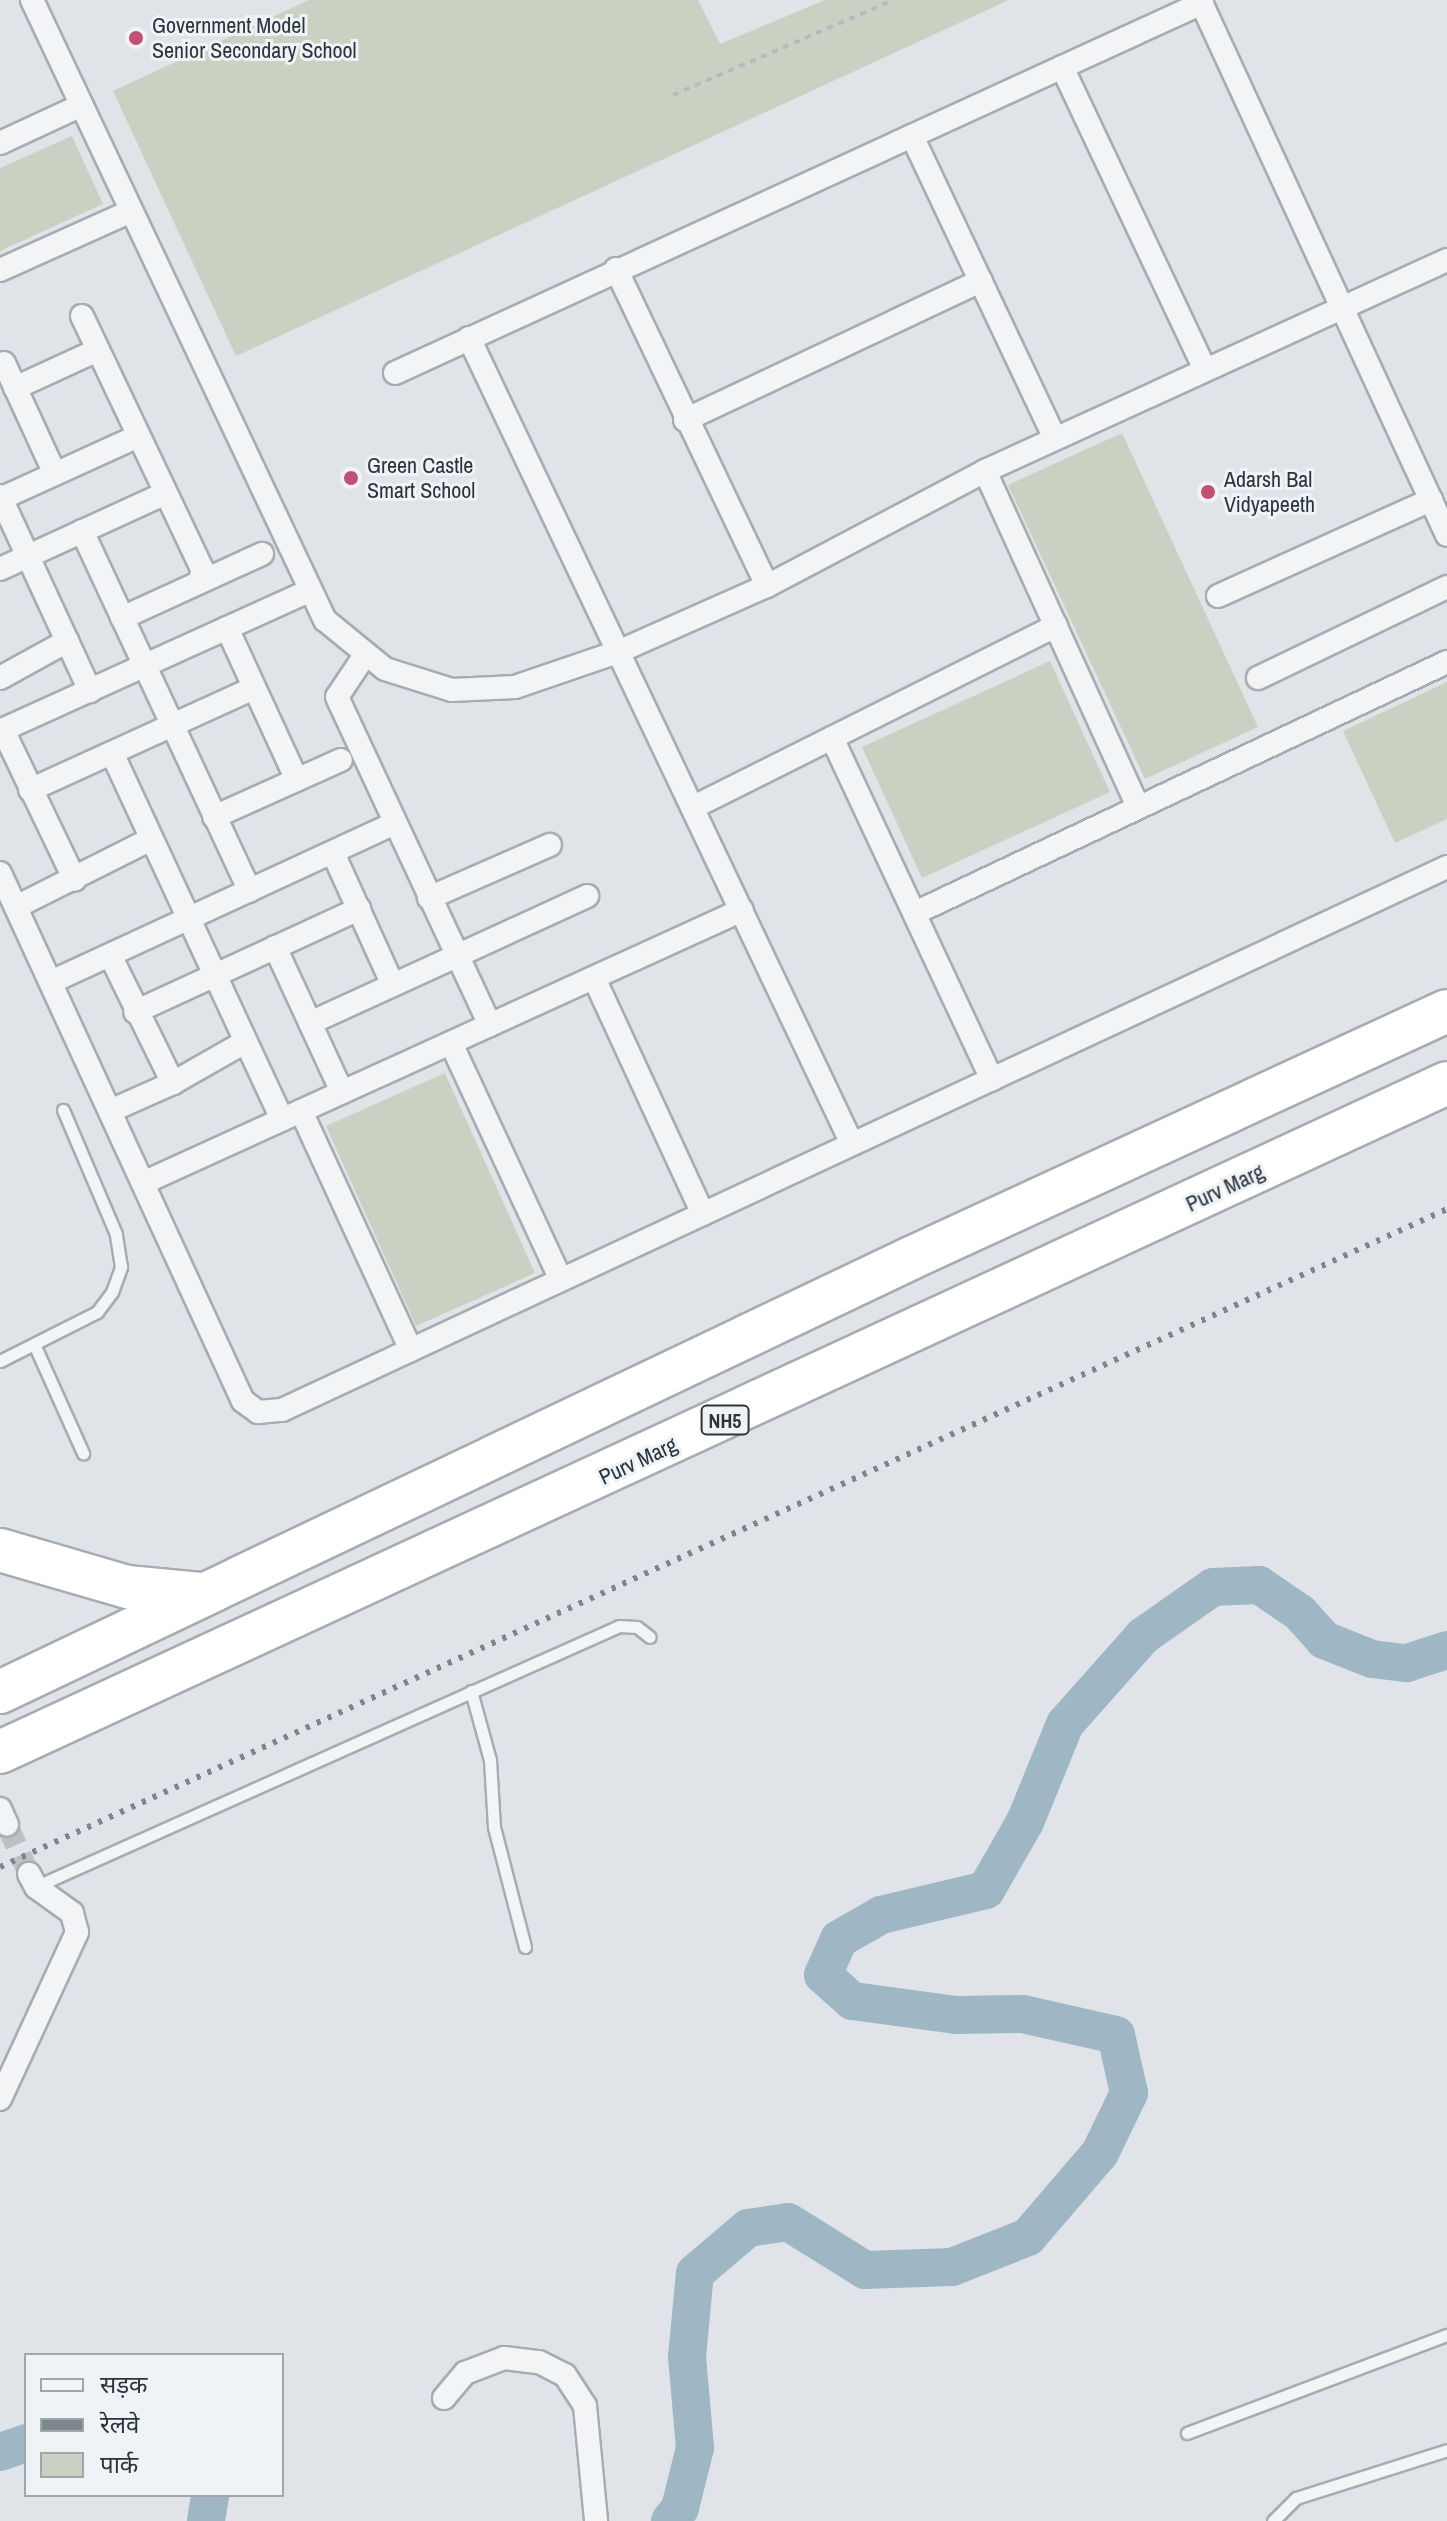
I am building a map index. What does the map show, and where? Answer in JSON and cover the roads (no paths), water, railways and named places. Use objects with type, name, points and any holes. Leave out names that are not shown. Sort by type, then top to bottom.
[{"type":"highway","points":[[39,1736],[4,1681],[201,1594],[1447,1011]]},
{"type":"highway","name":"Purv Marg","points":[[0,1752],[1447,1083]]},
{"type":"highway","points":[[0,1550],[127,1587],[201,1594]]},
{"type":"street","points":[[32,0],[325,620],[365,655],[410,681],[479,691],[515,687],[620,651],[767,586],[985,471],[1447,260]]},
{"type":"street","points":[[395,373],[1201,2],[1447,535]]},
{"type":"street","points":[[1062,67],[1205,370]]},
{"type":"street","points":[[0,143],[82,105]]},
{"type":"street","points":[[912,136],[1055,438]]},
{"type":"street","points":[[0,270],[131,211]]},
{"type":"street","points":[[616,269],[685,420],[767,586]]},
{"type":"street","points":[[685,420],[981,281]]},
{"type":"street","points":[[82,316],[202,569],[201,579]]},
{"type":"street","points":[[469,338],[852,1144]]},
{"type":"street","points":[[15,388],[98,350]]},
{"type":"street","points":[[4,363],[55,474]]},
{"type":"street","points":[[90,691],[0,498],[138,436]]},
{"type":"street","points":[[985,471],[1138,807]]},
{"type":"street","points":[[0,569],[164,494]]},
{"type":"street","points":[[1218,596],[1431,500]]},
{"type":"street","points":[[82,531],[250,891]]},
{"type":"street","points":[[122,618],[194,588],[201,579],[262,554]]},
{"type":"street","points":[[1258,678],[1447,587]]},
{"type":"street","points":[[75,880],[1,731],[309,591]]},
{"type":"street","points":[[694,807],[1056,626]]},
{"type":"street","points":[[227,628],[297,780]]},
{"type":"street","points":[[0,678],[67,641]]},
{"type":"street","points":[[365,655],[337,697],[393,824],[490,1025]]},
{"type":"street","points":[[915,913],[1447,662]]},
{"type":"street","points":[[30,790],[254,688]]},
{"type":"street","points":[[832,738],[992,1079]]},
{"type":"street","points":[[112,753],[245,1042],[291,1116],[411,1350]]},
{"type":"street","points":[[214,817],[341,760]]},
{"type":"street","points":[[51,982],[393,824]]},
{"type":"street","points":[[16,907],[75,880],[151,839]]},
{"type":"street","points":[[429,898],[550,845]]},
{"type":"street","points":[[333,853],[393,985]]},
{"type":"street","points":[[0,873],[249,1408],[282,1410],[1447,867]]},
{"type":"street","points":[[310,1023],[587,896]]},
{"type":"street","points":[[135,1012],[359,909]]},
{"type":"street","points":[[143,1183],[742,910]]},
{"type":"street","points":[[275,947],[342,1092]]},
{"type":"street","points":[[110,955],[135,1012],[173,1083]]},
{"type":"street","points":[[594,978],[703,1214]]},
{"type":"street","points":[[110,1111],[173,1083],[245,1042]]},
{"type":"street","points":[[451,1043],[561,1280]]},
{"type":"street","points":[[0,2099],[77,1932],[72,1913],[32,1880]]},
{"type":"street","points":[[444,2398],[465,2373],[504,2358],[539,2362],[565,2375],[585,2406],[596,2521]]},
{"type":"lane","points":[[0,1361],[97,1312],[112,1292],[121,1267],[116,1234],[63,1110]]},
{"type":"lane","points":[[34,1344],[83,1453]]},
{"type":"lane","points":[[32,1880],[619,1626],[637,1627],[650,1637]]},
{"type":"lane","points":[[471,1691],[490,1760],[494,1827],[525,1947]]},
{"type":"lane","points":[[1187,2433],[1447,2335]]},
{"type":"lane","points":[[1273,2521],[1296,2498],[1447,2450]]},
{"type":"waterway","points":[[670,2521],[680,2508],[695,2448],[687,2357],[695,2273],[748,2228],[788,2222],[865,2270],[952,2267],[1028,2237],[1100,2153],[1129,2093],[1116,2035],[1023,2014],[956,2015],[852,2001],[823,1975],[839,1939],[881,1915],[986,1890],[1025,1822],[1065,1724],[1143,1636],[1213,1587],[1259,1585],[1300,1613],[1324,1640],[1372,1659],[1407,1663],[1447,1650]]},
{"type":"waterway","points":[[0,2452],[24,2444]]},
{"type":"waterway","points":[[206,2521],[210,2497]]},
{"type":"tunnel","points":[[7,1825],[29,1874]]},
{"type":"railway","points":[[0,1867],[1447,1209]]},
{"type":"place","name":"Government Model Senior Secondary School","points":[[136,38]]},
{"type":"place","name":"Green Castle Smart School","points":[[351,478]]},
{"type":"place","name":"Adarsh Bal Vidyapeeth","points":[[1208,492]]}]
